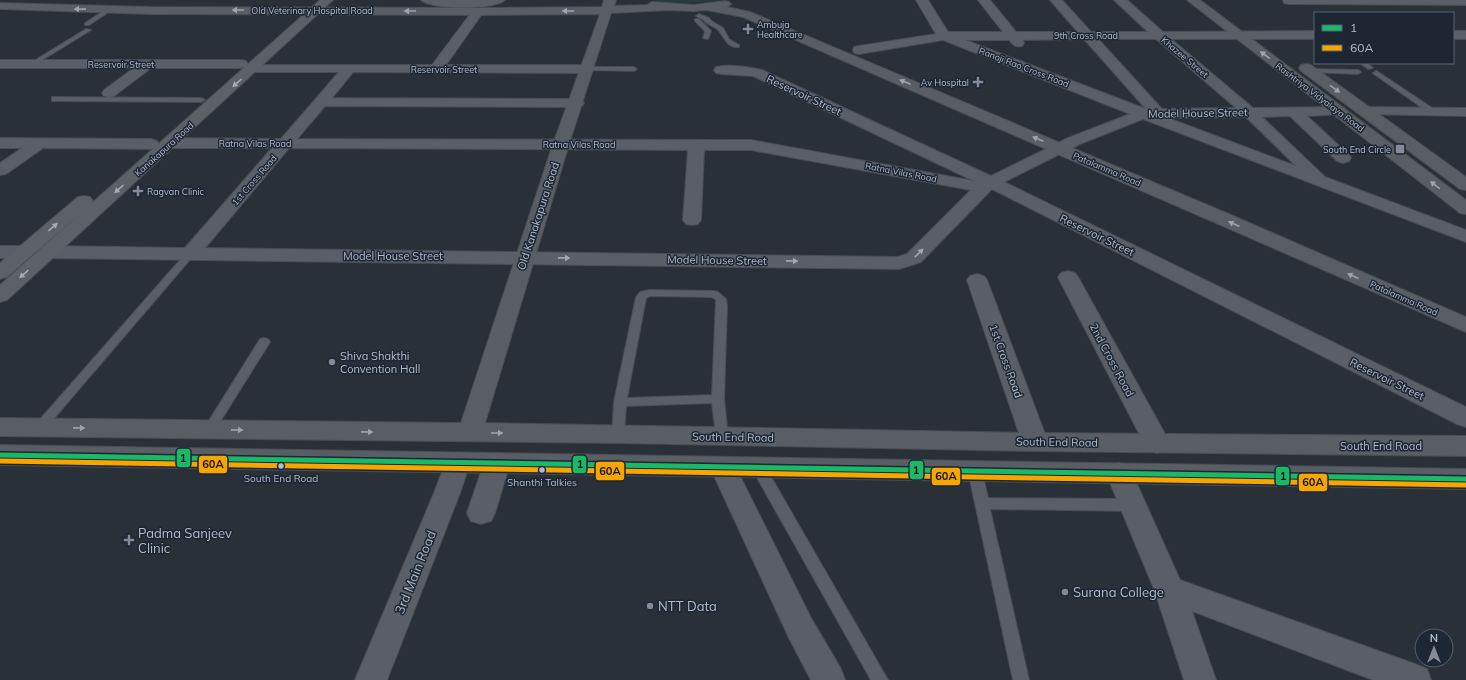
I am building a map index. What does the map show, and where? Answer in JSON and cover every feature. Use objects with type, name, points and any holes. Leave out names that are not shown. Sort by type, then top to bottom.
[{"type":"main road","points":[[0,17],[30,0]]},
{"type":"main road","name":"Kanakapura Road","points":[[0,296],[170,143],[247,66],[310,7],[327,0]]},
{"type":"main road","points":[[633,0],[696,12],[710,6],[752,8]]},
{"type":"main road","name":"Rashtriya Vidyalaya Road","points":[[1192,0],[1466,209]]},
{"type":"main road","name":"Rashtriya Vidyalaya Road","points":[[1213,0],[1280,49]]},
{"type":"main road","name":"Old Veterinary Hospital Road","points":[[0,6],[110,9],[310,7],[478,11],[608,5],[665,7]]},
{"type":"main road","name":"Old Kanakapura Road","points":[[470,433],[561,144],[608,5]]},
{"type":"main road","name":"Patalamma Road","points":[[752,8],[859,50],[1466,325]]},
{"type":"main road","name":"Patalamma Road","points":[[752,8],[1067,145],[1466,310]]},
{"type":"main road","name":"Rashtriya Vidyalaya Road","points":[[1292,58],[1466,185]]},
{"type":"main road","name":"Kanakapura Road","points":[[0,273],[201,100],[247,66]]},
{"type":"main road","name":"South End Road","points":[[0,427],[618,434],[1035,442],[1466,446]]},
{"type":"main road","points":[[4,459],[497,463],[1466,479]]},
{"type":"main road","points":[[1439,478],[1466,485]]},
{"type":"street","points":[[427,0],[436,2],[467,3],[493,3],[498,0]]},
{"type":"street","points":[[922,0],[944,36]]},
{"type":"street","points":[[984,0],[1039,72]]},
{"type":"street","points":[[1056,0],[1088,35],[1150,113]]},
{"type":"street","name":"Khazee Street","points":[[1120,0],[1250,113],[1324,183]]},
{"type":"street","points":[[1288,1],[1466,2]]},
{"type":"street","points":[[436,69],[478,11]]},
{"type":"street","name":"9th Cross Road","points":[[859,50],[944,36],[1314,35]]},
{"type":"street","points":[[1454,35],[1466,35]]},
{"type":"street","name":"Ranoji Rao Cross Road","points":[[944,36],[1150,113],[1324,183],[1466,236]]},
{"type":"street","name":"Reservoir Street","points":[[0,64],[148,64],[349,69],[587,69]]},
{"type":"street","points":[[109,93],[148,64]]},
{"type":"street","name":"1st Cross Road","points":[[190,254],[349,69]]},
{"type":"street","name":"Reservoir Street","points":[[721,70],[748,71],[757,73],[1466,418]]},
{"type":"street","points":[[321,102],[576,103]]},
{"type":"street","points":[[1294,112],[1343,158]]},
{"type":"street","name":"Model House Street","points":[[48,252],[899,263],[914,258],[988,185],[1067,145],[1150,113],[1339,112]]},
{"type":"street","points":[[1365,112],[1466,112]]},
{"type":"street","points":[[0,143],[151,144]]},
{"type":"street","points":[[0,170],[40,143]]},
{"type":"street","name":"Ratna Vilas Road","points":[[170,143],[751,145],[988,185]]},
{"type":"street","points":[[692,220],[696,144]]},
{"type":"street","points":[[0,252],[24,252]]},
{"type":"street","name":"2nd Cross Road","points":[[1068,277],[1157,443]]},
{"type":"street","name":"1st Cross Road","points":[[977,280],[1035,442]]},
{"type":"street","name":"3rd Main Road","points":[[371,680],[447,493],[457,463]]},
{"type":"street","points":[[481,513],[497,463]]},
{"type":"street","points":[[723,467],[800,628],[829,680]]},
{"type":"street","points":[[1119,473],[1169,589],[1200,680]]},
{"type":"street","points":[[1169,589],[1415,680]]},
{"type":"lane","points":[[32,64],[87,27],[110,9]]},
{"type":"lane","points":[[706,38],[708,31],[694,17],[696,12],[707,19],[714,26],[721,29],[727,40],[737,46]]},
{"type":"lane","points":[[1364,64],[1370,68]]},
{"type":"lane","name":"Reservoir Street","points":[[587,69],[634,69]]},
{"type":"lane","points":[[1311,71],[1358,72]]},
{"type":"lane","points":[[1376,73],[1434,112]]},
{"type":"lane","points":[[55,99],[201,100]]},
{"type":"lane","points":[[40,428],[190,254]]},
{"type":"lane","points":[[618,434],[620,402],[641,297],[644,294],[650,293],[714,294],[721,299],[722,306],[718,399],[722,436]]},
{"type":"lane","points":[[209,430],[264,342]]},
{"type":"lane","points":[[620,402],[718,399]]},
{"type":"lane","points":[[758,467],[880,680]]},
{"type":"lane","points":[[975,471],[1021,680]]},
{"type":"lane","points":[[982,503],[1132,505]]},
{"type":"green space","points":[[651,0],[721,0],[680,4]]},
{"type":"transit line","name":"1","points":[[0,455],[1466,479]]},
{"type":"transit line","name":"60A","points":[[0,461],[1466,485]]},
{"type":"place","name":"Ambuja Healthcare","points":[[748,29]]},
{"type":"place","name":"Av Hospital","points":[[978,82]]},
{"type":"place","name":"South End Circle","points":[[1400,149]]},
{"type":"place","name":"Ragvan Clinic","points":[[138,191]]},
{"type":"place","name":"Shiva Shakthi Convention Hall","points":[[332,362]]},
{"type":"place","name":"South End Road","points":[[281,466]]},
{"type":"place","name":"Shanthi Talkies","points":[[542,470]]},
{"type":"place","name":"Padma Sanjeev Clinic","points":[[129,540]]},
{"type":"place","name":"Surana College","points":[[1065,592]]},
{"type":"place","name":"NTT Data","points":[[650,606]]}]
